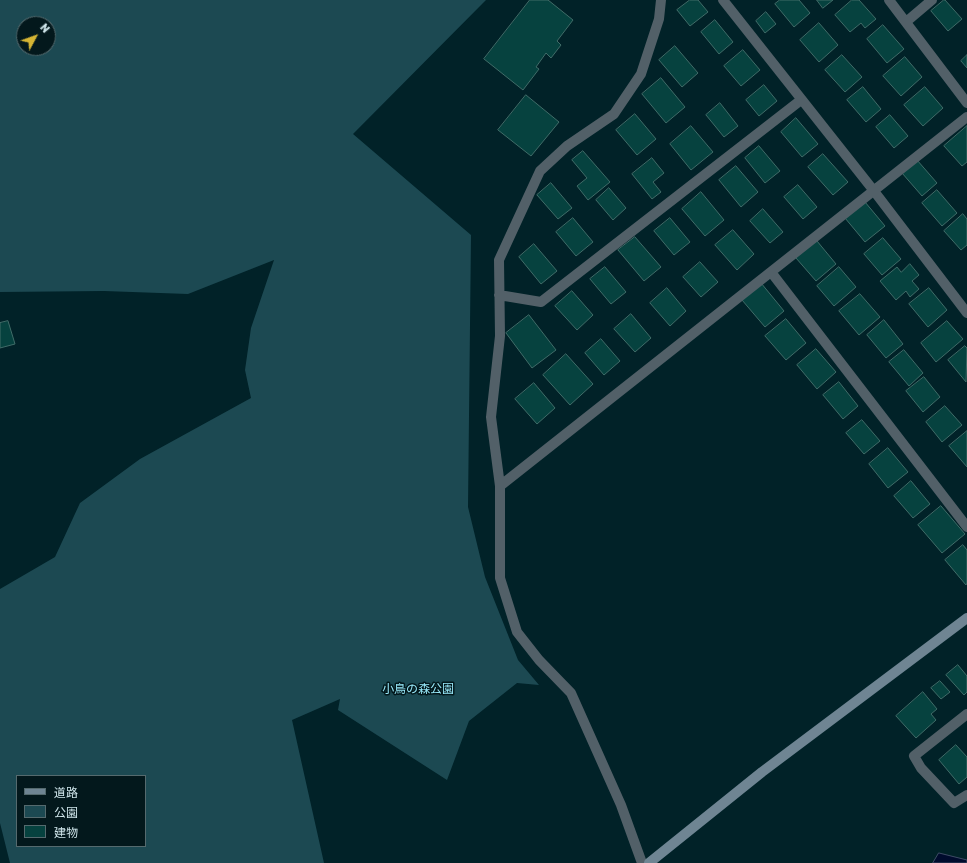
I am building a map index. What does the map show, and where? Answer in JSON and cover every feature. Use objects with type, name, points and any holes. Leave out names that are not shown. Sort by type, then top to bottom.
[{"type":"street","points":[[642,863],[621,805],[571,693],[539,660],[517,632],[500,578],[500,486],[491,417],[500,336],[499,260],[540,171],[567,146],[614,114],[641,74],[659,19],[661,0]]},
{"type":"street","points":[[723,0],[874,191],[967,313]]},
{"type":"street","points":[[888,0],[967,103]]},
{"type":"street","points":[[906,22],[932,0]]},
{"type":"street","points":[[499,296],[541,302],[801,100]]},
{"type":"street","points":[[500,486],[967,117]]},
{"type":"street","points":[[771,272],[966,525]]},
{"type":"street","points":[[649,863],[762,772],[967,618]]},
{"type":"street","points":[[967,714],[914,756],[921,768],[954,803],[967,795]]},
{"type":"green space","name":"小鳥の森公園","points":[[0,0],[486,0],[353,134],[471,235],[468,507],[485,577],[518,660],[539,685],[517,683],[469,721],[447,780],[338,710],[340,699],[292,720],[324,863],[10,863],[0,823],[0,589],[55,557],[80,503],[140,459],[251,398],[245,370],[251,328],[274,260],[188,294],[104,291],[0,292]]},
{"type":"shaded area","points":[[939,853],[967,860],[967,863],[933,863]]},
{"type":"building","points":[[530,0],[548,0],[573,20],[557,41],[561,45],[551,58],[546,53],[536,67],[539,69],[523,90],[484,59]]},
{"type":"building","points":[[690,0],[698,0],[708,12],[690,26],[677,10]]},
{"type":"building","points":[[780,0],[799,0],[810,13],[794,27],[775,4]]},
{"type":"building","points":[[817,0],[833,0],[823,8]]},
{"type":"building","points":[[852,0],[859,0],[876,19],[865,28],[861,23],[850,32],[835,15]]},
{"type":"building","points":[[944,0],[962,19],[948,31],[931,11]]},
{"type":"building","points":[[766,12],[776,24],[765,33],[756,21]]},
{"type":"building","points":[[715,20],[733,42],[719,54],[701,32]]},
{"type":"building","points":[[819,23],[838,45],[819,62],[800,40]]},
{"type":"building","points":[[883,25],[904,49],[887,63],[867,39]]},
{"type":"building","points":[[675,46],[698,73],[682,87],[659,60]]},
{"type":"building","points":[[743,50],[760,70],[741,86],[724,66]]},
{"type":"building","points":[[842,55],[862,77],[845,92],[825,70]]},
{"type":"building","points":[[967,55],[967,68],[961,61]]},
{"type":"building","points":[[905,57],[922,77],[901,96],[883,76]]},
{"type":"building","points":[[661,78],[685,107],[666,123],[642,94]]},
{"type":"building","points":[[764,85],[777,101],[759,116],[746,100]]},
{"type":"building","points":[[863,87],[881,109],[866,122],[847,100]]},
{"type":"building","points":[[925,87],[943,108],[923,126],[904,105]]},
{"type":"building","points":[[526,95],[559,122],[531,156],[498,130]]},
{"type":"building","points":[[720,103],[738,126],[724,137],[706,115]]},
{"type":"building","points":[[635,114],[656,139],[637,155],[616,130]]},
{"type":"building","points":[[890,115],[908,136],[894,148],[876,127]]},
{"type":"building","points":[[796,118],[818,144],[802,157],[781,132]]},
{"type":"building","points":[[691,126],[713,152],[691,170],[670,144]]},
{"type":"building","points":[[967,126],[967,162],[962,166],[944,146]]},
{"type":"building","points":[[759,146],[780,171],[765,183],[745,158]]},
{"type":"building","points":[[583,151],[610,182],[588,200],[577,186],[587,178],[572,160]]},
{"type":"building","points":[[823,154],[848,182],[833,195],[808,167]]},
{"type":"building","points":[[652,158],[664,173],[653,182],[661,192],[652,199],[632,174]]},
{"type":"building","points":[[917,160],[937,183],[922,196],[902,173]]},
{"type":"building","points":[[736,166],[758,192],[741,207],[719,180]]},
{"type":"building","points":[[551,183],[572,208],[558,219],[537,195]]},
{"type":"building","points":[[798,185],[817,207],[803,219],[784,197]]},
{"type":"building","points":[[609,188],[626,208],[613,220],[596,200]]},
{"type":"building","points":[[937,190],[957,213],[942,226],[922,203]]},
{"type":"building","points":[[701,192],[724,220],[705,236],[682,209]]},
{"type":"building","points":[[865,202],[885,226],[865,242],[845,218]]},
{"type":"building","points":[[763,209],[783,232],[770,243],[750,221]]},
{"type":"building","points":[[963,214],[967,219],[967,245],[961,250],[944,231]]},
{"type":"building","points":[[573,218],[593,242],[576,256],[556,232]]},
{"type":"building","points":[[670,218],[690,242],[674,255],[654,231]]},
{"type":"building","points":[[733,230],[754,254],[737,270],[715,245]]},
{"type":"building","points":[[635,237],[661,267],[644,281],[618,250]]},
{"type":"building","points":[[883,238],[901,259],[882,275],[864,254]]},
{"type":"building","points":[[817,241],[836,264],[816,281],[796,258]]},
{"type":"building","points":[[534,244],[557,271],[541,284],[519,257]]},
{"type":"building","points":[[700,262],[718,282],[701,297],[683,277]]},
{"type":"building","points":[[910,264],[919,275],[912,281],[919,289],[910,297],[906,291],[896,300],[880,281],[897,267],[901,272]]},
{"type":"building","points":[[605,267],[626,292],[611,304],[590,279]]},
{"type":"building","points":[[839,267],[856,287],[834,306],[817,286]]},
{"type":"building","points":[[761,283],[784,311],[765,327],[742,300]]},
{"type":"building","points":[[667,288],[686,311],[670,326],[650,303]]},
{"type":"building","points":[[929,288],[947,310],[928,327],[909,304]]},
{"type":"building","points":[[572,291],[593,315],[577,330],[555,306]]},
{"type":"building","points":[[860,294],[880,317],[859,335],[839,311]]},
{"type":"building","points":[[631,314],[651,338],[635,352],[614,329]]},
{"type":"building","points":[[529,315],[556,350],[532,368],[506,333]]},
{"type":"building","points":[[786,319],[806,343],[786,360],[765,336]]},
{"type":"building","points":[[884,320],[903,344],[886,358],[867,335]]},
{"type":"building","points":[[8,321],[15,344],[0,348],[0,323]]},
{"type":"building","points":[[947,321],[963,339],[936,362],[921,343]]},
{"type":"building","points":[[601,339],[620,361],[604,375],[585,353]]},
{"type":"building","points":[[965,346],[967,348],[966,382],[948,360]]},
{"type":"building","points":[[816,349],[836,372],[817,389],[797,365]]},
{"type":"building","points":[[904,350],[923,373],[909,386],[889,362]]},
{"type":"building","points":[[566,354],[593,384],[570,405],[543,375]]},
{"type":"building","points":[[924,377],[940,397],[923,412],[906,391]]},
{"type":"building","points":[[839,382],[858,406],[843,419],[823,395]]},
{"type":"building","points":[[534,383],[555,408],[537,424],[515,399]]},
{"type":"building","points":[[945,406],[962,425],[942,442],[926,422]]},
{"type":"building","points":[[862,420],[880,441],[864,454],[846,433]]},
{"type":"building","points":[[967,431],[967,467],[949,446]]},
{"type":"building","points":[[888,448],[908,472],[888,488],[869,464]]},
{"type":"building","points":[[911,481],[930,504],[913,518],[894,496]]},
{"type":"building","points":[[941,506],[965,534],[942,553],[918,525]]},
{"type":"building","points":[[963,545],[967,550],[966,585],[945,560]]},
{"type":"building","points":[[958,665],[967,676],[967,692],[964,695],[946,675]]},
{"type":"building","points":[[940,681],[950,692],[941,699],[931,688]]},
{"type":"building","points":[[923,692],[937,709],[931,714],[936,720],[916,738],[896,716]]},
{"type":"building","points":[[956,745],[967,757],[967,777],[959,784],[939,760]]}]
